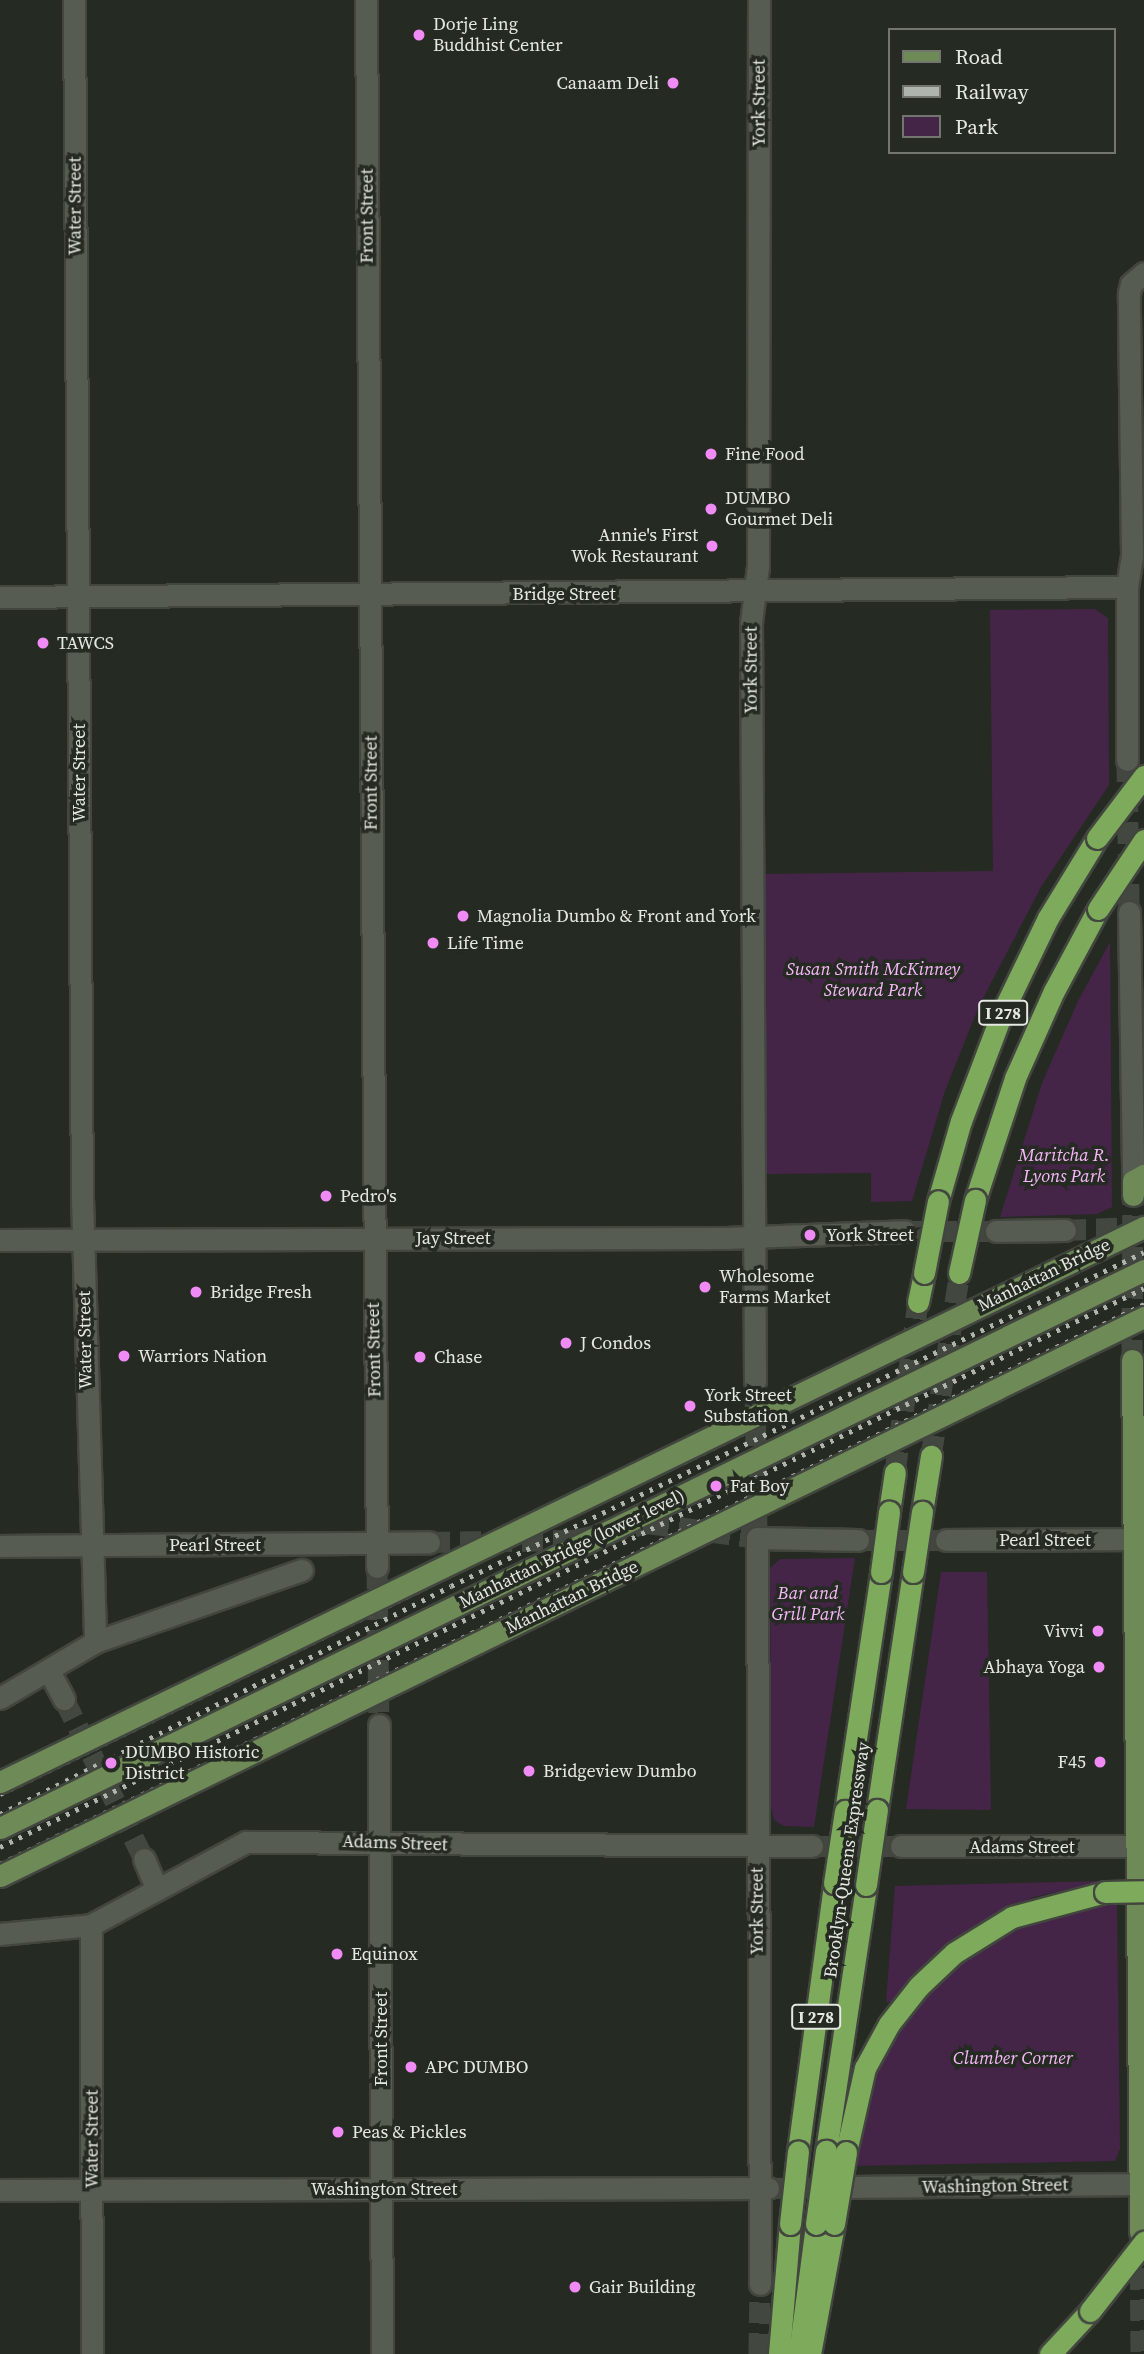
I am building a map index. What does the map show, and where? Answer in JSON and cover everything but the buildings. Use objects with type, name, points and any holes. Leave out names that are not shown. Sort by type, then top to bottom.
[{"type":"highway","name":"I 278","points":[[918,1302],[938,1201],[961,1121],[1003,1013],[1048,918],[1097,838],[1144,776]]},
{"type":"highway","name":"I 278","points":[[959,1278],[975,1200],[1015,1078],[1054,991],[1098,909],[1144,839]]},
{"type":"highway","name":"Brooklyn-Queens Expressway","points":[[836,2151],[866,1885],[931,1455]]},
{"type":"highway","name":"Brooklyn-Queens Expressway","points":[[779,2354],[798,2151],[834,1883],[895,1472]]},
{"type":"highway","points":[[810,2354],[836,2151],[865,2068],[889,2024],[919,1986],[954,1953],[1012,1917],[1105,1892],[1144,1891]]},
{"type":"highway","points":[[799,2354],[825,2224]]},
{"type":"highway","points":[[1090,2311],[1142,2237]]},
{"type":"highway","points":[[1050,2354],[1090,2311],[1144,2263]]},
{"type":"highway","points":[[769,2354],[784,2279]]},
{"type":"main road","name":"Manhattan Bridge","points":[[0,1783],[1144,1227]]},
{"type":"main road","name":"Manhattan Bridge (lower level)","points":[[0,1828],[1144,1270]]},
{"type":"main road","name":"Manhattan Bridge","points":[[0,1876],[1144,1317]]},
{"type":"main road","points":[[1138,1357],[1142,2237]]},
{"type":"street","name":"Water Street","points":[[74,0],[83,1240],[89,1545],[95,1642]]},
{"type":"street","name":"Front Street","points":[[366,0],[377,1567]]},
{"type":"street","name":"York Street","points":[[755,1382],[755,593],[759,0]]},
{"type":"street","points":[[1127,760],[1127,587],[1132,555],[1129,293],[1131,284],[1144,273]]},
{"type":"street","name":"Bridge Street","points":[[0,597],[755,593],[1127,587]]},
{"type":"street","points":[[1129,912],[1136,1184]]},
{"type":"street","points":[[996,1231],[1065,1230]]},
{"type":"street","name":"Jay Street","points":[[0,1240],[754,1236],[905,1231]]},
{"type":"street","name":"York Street","points":[[760,2284],[764,2188],[757,1846],[757,1538],[858,1540]]},
{"type":"street","name":"Pearl Street","points":[[946,1540],[1139,1539]]},
{"type":"street","name":"Pearl Street","points":[[0,1546],[429,1542]]},
{"type":"street","points":[[0,1698],[95,1642],[302,1570]]},
{"type":"street","points":[[49,1671],[64,1699]]},
{"type":"street","name":"Front Street","points":[[379,1725],[382,2354]]},
{"type":"street","name":"Adams Street","points":[[0,1934],[90,1925],[246,1842],[811,1846]]},
{"type":"street","name":"Adams Street","points":[[901,1846],[1140,1847]]},
{"type":"street","points":[[144,1859],[157,1889]]},
{"type":"street","name":"Water Street","points":[[90,1925],[92,2354]]},
{"type":"street","name":"Washington Street","points":[[850,2187],[1142,2184]]},
{"type":"street","name":"Washington Street","points":[[0,2190],[764,2188]]},
{"type":"green space","name":"Susan Smith McKinney Steward Park","points":[[1095,609],[1108,618],[1109,785],[1041,887],[979,1006],[945,1091],[912,1201],[871,1202],[871,1173],[767,1174],[765,874],[993,871],[990,610]]},
{"type":"green space","name":"Maritcha R. Lyons Park","points":[[1110,942],[1112,1207],[1097,1214],[1000,1217],[1042,1083],[1078,1001]]},
{"type":"green space","name":"Bar and Grill Park","points":[[855,1558],[814,1827],[784,1826],[774,1820],[771,1807],[770,1568],[780,1559]]},
{"type":"green space","points":[[941,1572],[987,1572],[991,1810],[906,1809]]},
{"type":"green space","points":[[1104,1881],[1034,1897],[988,1918],[943,1949],[893,2002],[886,2002],[895,1886]]},
{"type":"green space","name":"Clumber Corner","points":[[1105,1902],[1117,1902],[1120,2149],[1115,2161],[854,2166],[871,2084],[887,2048],[917,2002],[956,1964],[1009,1930],[1038,1918]]},
{"type":"tunnel","points":[[1127,760],[1129,912]]},
{"type":"tunnel","points":[[1132,1360],[1133,1195]]},
{"type":"tunnel","points":[[1065,1230],[1133,1227]]},
{"type":"tunnel","points":[[905,1231],[996,1231]]},
{"type":"tunnel","points":[[931,1456],[958,1283]]},
{"type":"tunnel","points":[[895,1472],[918,1302]]},
{"type":"tunnel","points":[[429,1542],[574,1540],[648,1523],[757,1538],[755,1382]]},
{"type":"tunnel","points":[[858,1540],[946,1540]]},
{"type":"tunnel","points":[[377,1567],[379,1725]]},
{"type":"tunnel","points":[[64,1699],[144,1859]]},
{"type":"tunnel","points":[[812,1846],[901,1846]]},
{"type":"tunnel","points":[[768,2188],[838,2187]]},
{"type":"tunnel","points":[[1140,2237],[1141,2354]]},
{"type":"tunnel","points":[[759,2354],[760,2284]]},
{"type":"railway","points":[[684,1462],[1144,1238]]},
{"type":"railway","points":[[0,1814],[451,1586],[1144,1252]]},
{"type":"railway","points":[[0,1847],[1144,1288]]},
{"type":"railway","points":[[0,1864],[1144,1304]]},
{"type":"railway","points":[[0,1794],[426,1587]]},
{"type":"place","name":"Dorje Ling Buddhist Center","points":[[419,35]]},
{"type":"place","name":"Canaam Deli","points":[[673,83]]},
{"type":"place","name":"Fine Food","points":[[711,454]]},
{"type":"place","name":"DUMBO Gourmet Deli","points":[[711,509]]},
{"type":"place","name":"Annie's First Wok Restaurant","points":[[712,546]]},
{"type":"place","name":"TAWCS","points":[[43,643]]},
{"type":"place","name":"Magnolia Dumbo & Front and York","points":[[463,916]]},
{"type":"place","name":"Life Time","points":[[433,943]]},
{"type":"place","name":"Pedro's","points":[[326,1196]]},
{"type":"place","name":"York Street","points":[[810,1235]]},
{"type":"place","name":"Wholesome Farms Market","points":[[705,1287]]},
{"type":"place","name":"Bridge Fresh","points":[[196,1292]]},
{"type":"place","name":"J Condos","points":[[566,1343]]},
{"type":"place","name":"Warriors Nation","points":[[124,1356]]},
{"type":"place","name":"Chase","points":[[420,1357]]},
{"type":"place","name":"York Street Substation","points":[[690,1406]]},
{"type":"place","name":"Fat Boy","points":[[716,1486]]},
{"type":"place","name":"Vivvi","points":[[1098,1631]]},
{"type":"place","name":"Abhaya Yoga","points":[[1099,1667]]},
{"type":"place","name":"F45","points":[[1100,1762]]},
{"type":"place","name":"DUMBO Historic District","points":[[111,1763]]},
{"type":"place","name":"Bridgeview Dumbo","points":[[529,1771]]},
{"type":"place","name":"Equinox","points":[[337,1954]]},
{"type":"place","name":"APC DUMBO","points":[[411,2067]]},
{"type":"place","name":"Peas & Pickles","points":[[338,2132]]},
{"type":"place","name":"Gair Building","points":[[575,2287]]}]
